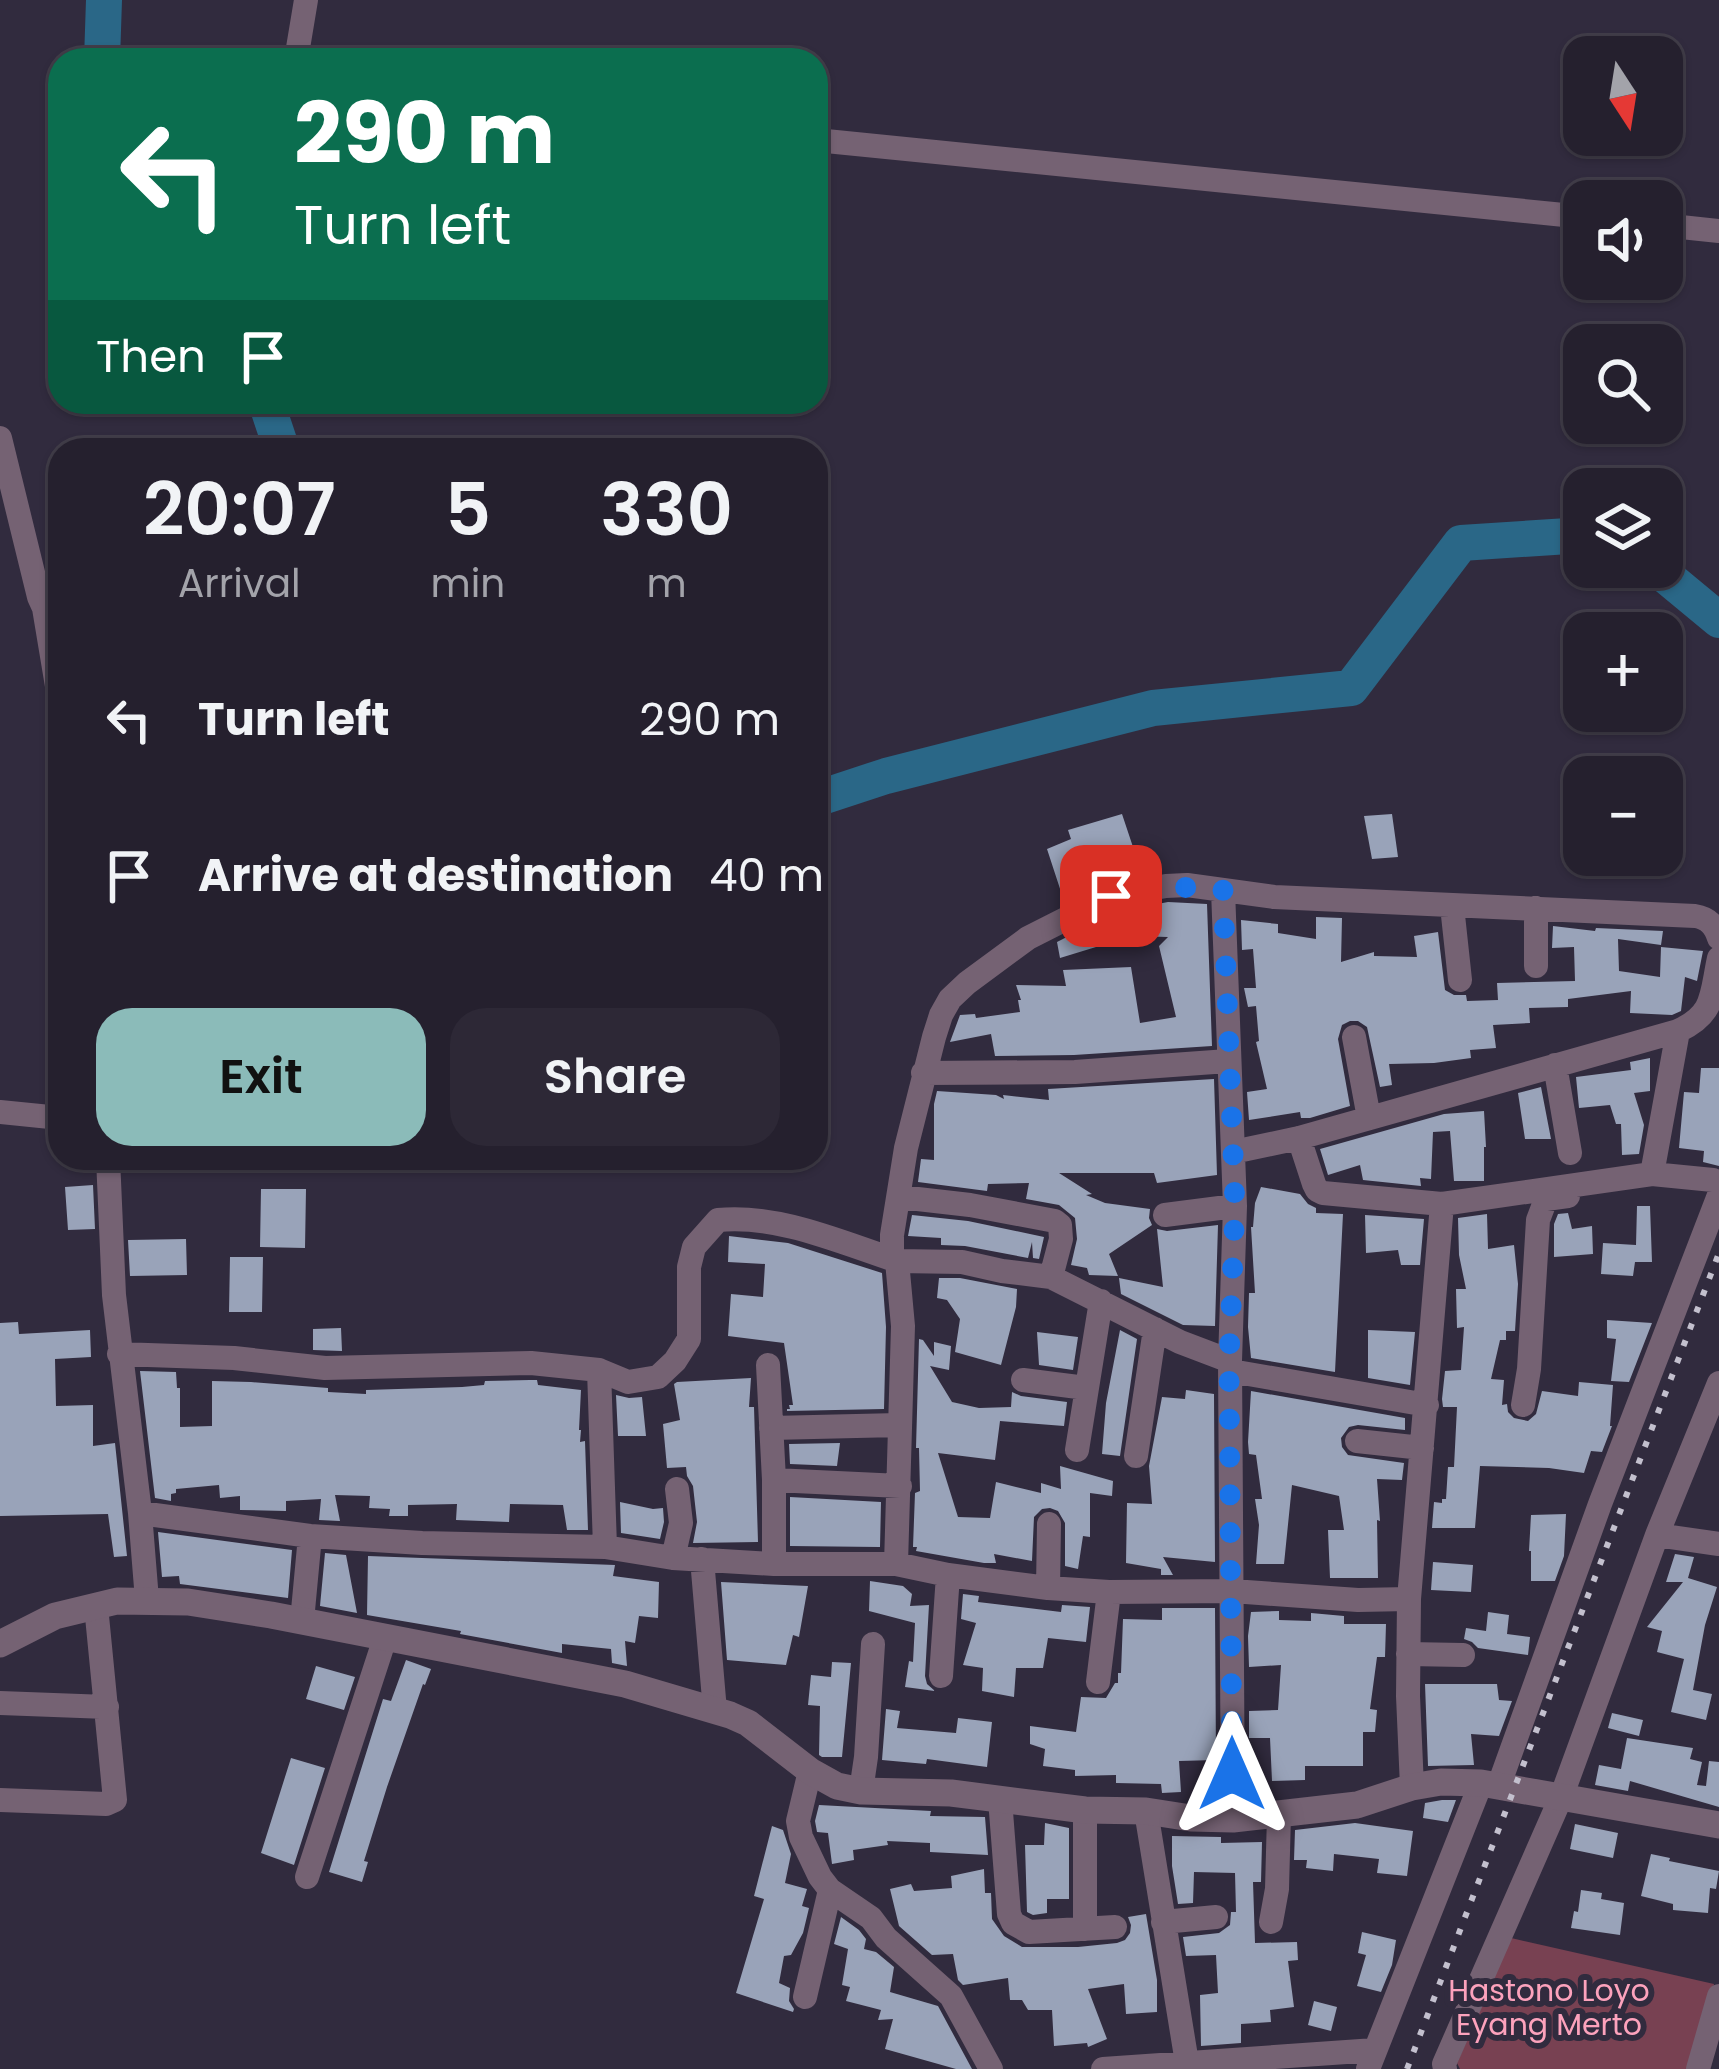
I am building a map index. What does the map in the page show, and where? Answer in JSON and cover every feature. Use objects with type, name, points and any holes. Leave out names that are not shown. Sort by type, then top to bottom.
[{"type":"street","points":[[298,48],[306,0]]},
{"type":"street","points":[[828,141],[1563,215]]},
{"type":"street","points":[[1683,227],[1719,231]]},
{"type":"street","points":[[0,438],[35,584],[48,608]]},
{"type":"street","points":[[896,1564],[903,1326],[892,1235],[923,1073],[941,1015],[967,983],[1028,938],[1111,896],[1166,886],[1274,897],[1705,917],[1719,938]]},
{"type":"street","points":[[1223,890],[1235,1206],[1230,1366],[1233,1819]]},
{"type":"street","points":[[1452,906],[1460,980]]},
{"type":"street","points":[[1536,908],[1536,967]]},
{"type":"street","points":[[1233,1152],[1299,1138],[1678,1031],[1713,1009],[1719,958]]},
{"type":"street","points":[[1523,1405],[1542,1205],[1553,1196],[1630,1192],[1646,1175],[1678,1031]]},
{"type":"street","points":[[1354,1037],[1370,1118]]},
{"type":"street","points":[[923,1073],[1076,1072],[1228,1060]]},
{"type":"street","points":[[1555,1065],[1570,1153]]},
{"type":"street","points":[[0,1112],[48,1117]]},
{"type":"street","points":[[1102,2069],[1372,2060],[1490,1784],[1719,1191],[1713,1180],[1646,1175],[1442,1204],[1323,1193],[1314,1184],[1299,1138]]},
{"type":"street","points":[[109,1170],[119,1354],[147,1600]]},
{"type":"street","points":[[900,1197],[1055,1221],[1062,1234],[1051,1277]]},
{"type":"street","points":[[1412,1787],[1409,1598],[1442,1204]]},
{"type":"street","points":[[1165,1215],[1235,1206]]},
{"type":"street","points":[[119,1354],[234,1358],[325,1368],[531,1363],[598,1370],[618,1380],[658,1377],[689,1339],[689,1267],[694,1247],[718,1220],[750,1219],[894,1260],[962,1262],[1051,1277],[1230,1366],[1427,1405]]},
{"type":"street","points":[[1077,1450],[1101,1301]]},
{"type":"street","points":[[1136,1456],[1155,1329]]},
{"type":"street","points":[[768,1365],[774,1564]]},
{"type":"street","points":[[598,1370],[605,1547]]},
{"type":"street","points":[[1022,1380],[1086,1388]]},
{"type":"street","points":[[1445,2069],[1562,1795],[1719,1383]]},
{"type":"street","points":[[771,1428],[899,1425]]},
{"type":"street","points":[[1357,1441],[1422,1448]]},
{"type":"street","points":[[774,1480],[900,1486]]},
{"type":"street","points":[[674,1558],[681,1523],[677,1489]]},
{"type":"street","points":[[140,1514],[310,1536],[605,1547],[674,1558],[774,1564],[896,1564],[1048,1588],[1409,1598]]},
{"type":"street","points":[[1048,1524],[1048,1588]]},
{"type":"street","points":[[1658,1535],[1719,1544]]},
{"type":"street","points":[[302,1621],[310,1536]]},
{"type":"street","points":[[702,1559],[716,1711]]},
{"type":"street","points":[[941,1676],[948,1575]]},
{"type":"street","points":[[1098,1682],[1109,1592]]},
{"type":"street","points":[[0,1644],[55,1616],[96,1606],[147,1600],[188,1602],[625,1684],[748,1723],[810,1771],[837,1786],[861,1790],[951,1793],[1085,1810],[1233,1819],[1357,1805],[1441,1782],[1562,1795],[1719,1825]]},
{"type":"street","points":[[0,1800],[106,1804],[115,1800],[96,1606]]},
{"type":"street","points":[[307,1877],[385,1638]]},
{"type":"street","points":[[861,1790],[873,1645]]},
{"type":"street","points":[[1408,1654],[1462,1655]]},
{"type":"street","points":[[0,1703],[107,1708]]},
{"type":"street","points":[[810,1771],[800,1807],[801,1837],[820,1877],[830,1890],[871,1918],[886,1938],[951,1996],[991,2069]]},
{"type":"street","points":[[1000,1799],[1013,1923],[1029,1932],[1115,1927]]},
{"type":"street","points":[[1085,1810],[1085,1929]]},
{"type":"street","points":[[1146,1811],[1187,2066]]},
{"type":"street","points":[[1270,1922],[1277,1889],[1279,1815]]},
{"type":"street","points":[[805,1997],[830,1890]]},
{"type":"street","points":[[1163,1922],[1216,1916]]},
{"type":"street","points":[[1698,2069],[1715,2026],[1719,1996]]},
{"type":"green space","name":"Hastono Loyo Eyang Merto","points":[[1511,1938],[1714,1984],[1691,2069],[1460,2069],[1457,2063]]},
{"type":"building","points":[[1122,814],[1142,874],[1104,881],[1064,901],[1047,849],[1071,839],[1068,830]]},
{"type":"building","points":[[1392,814],[1398,857],[1372,859],[1364,816]]},
{"type":"building","points":[[1168,902],[1207,904],[1212,1046],[995,1056],[991,1034],[950,1042],[960,1015],[975,1014],[976,1018],[1020,1012],[1016,985],[1066,986],[1063,970],[1131,967],[1140,1023],[1176,1017],[1159,946],[1168,937],[1132,936],[1060,958],[1057,942],[1116,912]]},
{"type":"building","points":[[1316,917],[1342,918],[1341,962],[1374,952],[1374,956],[1417,957],[1414,936],[1438,932],[1445,990],[1466,995],[1467,1001],[1498,1000],[1497,983],[1575,981],[1574,947],[1552,948],[1553,926],[1663,931],[1661,945],[1618,939],[1619,971],[1660,977],[1661,947],[1703,951],[1697,981],[1685,977],[1681,1011],[1672,1015],[1630,1013],[1631,991],[1568,999],[1568,1007],[1529,1008],[1530,1023],[1493,1025],[1496,1048],[1470,1050],[1471,1058],[1389,1064],[1392,1085],[1380,1087],[1367,1027],[1350,1021],[1342,1025],[1338,1039],[1350,1106],[1310,1118],[1301,1118],[1300,1112],[1249,1120],[1247,1092],[1267,1089],[1256,1042],[1256,1006],[1248,1007],[1244,988],[1256,988],[1253,949],[1242,950],[1241,920],[1278,924],[1278,933],[1316,939]]},
{"type":"building","points":[[1650,1058],[1650,1091],[1634,1093],[1644,1125],[1639,1154],[1622,1155],[1621,1124],[1616,1124],[1610,1105],[1579,1108],[1576,1077],[1631,1070],[1630,1062]]},
{"type":"building","points":[[1701,1068],[1719,1068],[1719,1166],[1703,1162],[1704,1151],[1679,1148],[1684,1092],[1699,1093]]},
{"type":"building","points":[[1214,1079],[1217,1175],[1157,1183],[1154,1173],[1059,1173],[1092,1194],[1086,1195],[1105,1203],[1150,1209],[1152,1225],[1109,1254],[1118,1276],[1089,1275],[1087,1268],[1071,1265],[1077,1239],[1075,1218],[1059,1205],[1026,1199],[1029,1183],[988,1184],[987,1191],[918,1182],[921,1159],[934,1160],[937,1091],[1049,1100],[1048,1089]]},
{"type":"building","points":[[1541,1087],[1551,1139],[1525,1139],[1518,1093]]},
{"type":"building","points":[[1484,1111],[1484,1181],[1454,1181],[1450,1131],[1433,1132],[1431,1179],[1420,1178],[1421,1186],[1363,1180],[1360,1165],[1328,1175],[1320,1149],[1444,1114]]},
{"type":"building","points":[[93,1185],[95,1229],[68,1230],[65,1187]]},
{"type":"building","points":[[1261,1187],[1300,1194],[1316,1213],[1343,1214],[1335,1372],[1251,1358],[1249,1293],[1255,1293],[1251,1227]]},
{"type":"building","points":[[261,1189],[306,1189],[305,1248],[260,1247]]},
{"type":"building","points":[[1637,1206],[1650,1206],[1652,1262],[1635,1262],[1633,1276],[1601,1274],[1603,1243],[1636,1245]]},
{"type":"building","points":[[1568,1213],[1572,1229],[1592,1226],[1593,1254],[1554,1257],[1554,1224],[1558,1214]]},
{"type":"building","points":[[1487,1214],[1488,1249],[1514,1245],[1518,1284],[1515,1331],[1506,1331],[1506,1340],[1500,1340],[1491,1379],[1504,1380],[1502,1405],[1507,1404],[1514,1418],[1528,1421],[1536,1414],[1542,1391],[1578,1396],[1579,1382],[1613,1385],[1612,1426],[1602,1452],[1591,1451],[1584,1473],[1480,1466],[1475,1528],[1432,1528],[1434,1502],[1446,1499],[1448,1467],[1454,1467],[1457,1407],[1443,1407],[1442,1399],[1445,1371],[1461,1370],[1464,1327],[1457,1328],[1456,1289],[1466,1289],[1458,1218]]},
{"type":"building","points":[[912,1215],[1044,1237],[1039,1259],[1033,1258],[1032,1242],[1028,1258],[941,1245],[941,1238],[908,1236]]},
{"type":"building","points":[[1365,1215],[1424,1219],[1420,1265],[1401,1265],[1398,1250],[1366,1253]]},
{"type":"building","points":[[1218,1225],[1215,1326],[1183,1325],[1121,1294],[1119,1278],[1163,1287],[1157,1229]]},
{"type":"building","points":[[729,1236],[788,1243],[882,1273],[884,1409],[787,1411],[793,1405],[784,1343],[728,1336],[731,1294],[763,1297],[765,1264],[728,1262]]},
{"type":"building","points":[[186,1239],[187,1275],[130,1276],[128,1240]]},
{"type":"building","points":[[230,1257],[263,1257],[262,1312],[229,1312]]},
{"type":"building","points":[[939,1278],[1017,1289],[1001,1365],[955,1352],[960,1319],[947,1300],[937,1298]]},
{"type":"building","points":[[1607,1320],[1652,1323],[1629,1382],[1611,1381],[1616,1339],[1607,1338]]},
{"type":"building","points":[[18,1322],[19,1334],[90,1330],[91,1357],[55,1359],[56,1406],[93,1405],[93,1446],[115,1443],[127,1556],[114,1557],[108,1514],[0,1516],[0,1323]]},
{"type":"building","points":[[341,1328],[342,1351],[313,1350],[313,1329]]},
{"type":"building","points":[[1120,1330],[1137,1339],[1120,1456],[1102,1454]]},
{"type":"building","points":[[1368,1330],[1415,1332],[1410,1385],[1368,1378]]},
{"type":"building","points":[[1037,1332],[1078,1337],[1073,1370],[1039,1365]]},
{"type":"building","points":[[919,1339],[934,1356],[934,1342],[951,1346],[949,1370],[930,1366],[952,1402],[979,1408],[1011,1407],[1012,1392],[1067,1402],[1064,1426],[1000,1421],[995,1460],[938,1453],[958,1517],[990,1518],[996,1482],[1041,1493],[1041,1483],[1061,1489],[1060,1466],[1113,1481],[1112,1496],[1090,1493],[1090,1537],[1083,1536],[1078,1569],[1065,1566],[1065,1523],[1050,1508],[1034,1517],[1032,1561],[994,1554],[996,1563],[984,1563],[913,1547],[915,1493],[920,1491],[916,1448]]},
{"type":"building","points":[[140,1371],[176,1372],[180,1427],[212,1426],[212,1381],[366,1394],[366,1390],[530,1380],[581,1390],[579,1430],[580,1442],[585,1441],[588,1530],[567,1530],[563,1505],[510,1504],[509,1522],[456,1520],[457,1504],[408,1505],[408,1516],[389,1516],[390,1509],[369,1508],[370,1496],[335,1495],[340,1521],[319,1520],[321,1499],[286,1501],[286,1511],[240,1510],[240,1496],[220,1498],[219,1485],[176,1489],[171,1501],[155,1498]]},
{"type":"building","points":[[751,1378],[758,1542],[693,1543],[697,1522],[693,1486],[686,1467],[667,1468],[663,1424],[680,1420],[674,1384]]},
{"type":"building","points":[[1186,1390],[1214,1394],[1215,1562],[1163,1557],[1173,1575],[1161,1575],[1161,1569],[1126,1563],[1127,1503],[1152,1504],[1149,1466],[1162,1397],[1185,1399]]},
{"type":"building","points":[[1251,1391],[1405,1418],[1405,1430],[1358,1425],[1349,1427],[1341,1438],[1348,1455],[1404,1463],[1402,1480],[1377,1479],[1378,1578],[1330,1578],[1328,1530],[1344,1530],[1339,1496],[1292,1485],[1284,1564],[1256,1564],[1255,1499],[1262,1499],[1256,1455],[1249,1454]]},
{"type":"building","points":[[616,1395],[642,1397],[646,1436],[618,1436]]},
{"type":"building","points":[[840,1443],[837,1466],[790,1464],[789,1444]]},
{"type":"building","points":[[790,1497],[881,1502],[880,1547],[790,1546]]},
{"type":"building","points":[[620,1502],[663,1508],[660,1539],[621,1533]]},
{"type":"building","points":[[1566,1514],[1564,1556],[1555,1581],[1531,1581],[1531,1515]]},
{"type":"building","points":[[158,1532],[292,1550],[288,1598],[180,1584],[179,1576],[162,1577]]},
{"type":"building","points":[[325,1553],[346,1555],[357,1613],[320,1606]]},
{"type":"building","points":[[1675,1554],[1694,1557],[1688,1578],[1717,1587],[1693,1690],[1712,1694],[1706,1720],[1671,1712],[1684,1659],[1657,1652],[1662,1631],[1647,1627],[1683,1582],[1666,1582]]},
{"type":"building","points":[[368,1556],[615,1565],[613,1576],[659,1582],[658,1618],[639,1616],[635,1643],[625,1641],[627,1666],[612,1663],[611,1649],[562,1644],[562,1653],[367,1615]]},
{"type":"building","points":[[1433,1562],[1473,1565],[1471,1592],[1431,1590]]},
{"type":"building","points":[[870,1581],[903,1586],[912,1594],[910,1606],[929,1605],[925,1676],[935,1691],[905,1687],[909,1661],[913,1662],[915,1623],[869,1611]]},
{"type":"building","points":[[721,1582],[808,1586],[799,1637],[793,1635],[786,1665],[727,1660]]},
{"type":"building","points":[[963,1594],[979,1596],[978,1602],[1061,1612],[1062,1605],[1090,1607],[1086,1642],[1048,1638],[1043,1668],[1016,1668],[1014,1697],[982,1691],[983,1668],[963,1665],[976,1623],[961,1619]]},
{"type":"building","points":[[1162,1608],[1215,1608],[1216,1760],[1179,1761],[1181,1792],[1162,1793],[1161,1784],[1116,1783],[1116,1775],[1075,1776],[1075,1770],[1043,1766],[1045,1749],[1030,1744],[1030,1726],[1076,1732],[1081,1697],[1106,1698],[1118,1683],[1123,1619],[1162,1620]]},
{"type":"building","points":[[1279,1611],[1279,1620],[1311,1621],[1311,1613],[1344,1616],[1344,1624],[1386,1624],[1385,1657],[1377,1657],[1370,1709],[1377,1710],[1375,1732],[1363,1732],[1363,1766],[1305,1766],[1305,1780],[1272,1781],[1270,1738],[1249,1738],[1249,1711],[1278,1710],[1281,1665],[1249,1667],[1248,1636],[1251,1612]]},
{"type":"building","points":[[1488,1612],[1509,1615],[1507,1634],[1530,1637],[1528,1655],[1478,1648],[1464,1639],[1466,1628],[1486,1631]]},
{"type":"building","points":[[406,1660],[431,1669],[387,1787],[362,1882],[329,1872],[383,1699],[391,1701]]},
{"type":"building","points":[[832,1662],[851,1663],[842,1757],[822,1757],[820,1706],[808,1705],[811,1675],[831,1677]]},
{"type":"building","points":[[316,1666],[355,1677],[344,1710],[306,1699]]},
{"type":"building","points":[[1425,1684],[1497,1684],[1499,1700],[1512,1701],[1499,1736],[1471,1734],[1474,1765],[1428,1766]]},
{"type":"building","points":[[886,1709],[900,1711],[897,1728],[956,1733],[958,1718],[992,1722],[987,1767],[927,1759],[926,1764],[882,1760]]},
{"type":"building","points":[[1612,1713],[1643,1720],[1639,1736],[1608,1728]]},
{"type":"building","points":[[1627,1738],[1693,1748],[1690,1759],[1702,1762],[1697,1785],[1706,1786],[1709,1761],[1719,1762],[1719,1807],[1630,1781],[1628,1791],[1595,1785],[1599,1765],[1621,1769]]},
{"type":"building","points":[[291,1758],[325,1768],[294,1865],[261,1853]]},
{"type":"building","points":[[1456,1800],[1448,1822],[1423,1818],[1425,1803]]},
{"type":"building","points":[[819,1805],[985,1817],[988,1855],[930,1852],[930,1843],[887,1841],[888,1845],[853,1850],[854,1860],[832,1864],[828,1833],[817,1832]]},
{"type":"building","points":[[1045,1823],[1069,1828],[1069,1899],[1047,1899],[1047,1913],[1033,1915],[1027,1912],[1025,1845],[1044,1845]]},
{"type":"building","points":[[1355,1823],[1413,1831],[1407,1876],[1377,1873],[1379,1859],[1334,1854],[1333,1871],[1306,1868],[1307,1860],[1294,1860],[1295,1830]]},
{"type":"building","points":[[1575,1824],[1618,1833],[1613,1858],[1570,1849]]},
{"type":"building","points":[[772,1826],[783,1830],[791,1854],[785,1883],[807,1889],[802,1906],[809,1908],[803,1933],[791,1955],[784,1956],[779,1983],[790,1988],[793,2012],[736,1993],[764,1899],[754,1896]]},
{"type":"building","points":[[1172,1836],[1221,1837],[1221,1843],[1262,1842],[1261,1882],[1253,1882],[1255,1943],[1297,1942],[1298,1960],[1288,1961],[1294,2007],[1270,2010],[1271,2022],[1241,2024],[1241,2043],[1201,2046],[1200,1995],[1218,1993],[1216,1955],[1186,1956],[1183,1937],[1219,1933],[1230,1925],[1231,1912],[1236,1912],[1235,1873],[1194,1872],[1193,1903],[1178,1904]]},
{"type":"building","points":[[1651,1854],[1719,1871],[1716,1889],[1710,1888],[1708,1913],[1673,1910],[1673,1904],[1641,1896]]},
{"type":"building","points":[[984,1869],[992,1919],[1004,1936],[1022,1947],[1117,1943],[1130,1933],[1128,1917],[1146,1914],[1157,2012],[1126,2014],[1124,1984],[1088,1989],[1107,2039],[1088,2047],[1087,2043],[1054,2046],[1052,2010],[1028,2010],[1022,2000],[1010,2000],[1008,1978],[963,1985],[953,1954],[932,1955],[899,1926],[890,1889],[911,1884],[914,1891],[952,1888],[951,1876]]},
{"type":"building","points":[[1581,1890],[1624,1903],[1620,1935],[1571,1928]]},
{"type":"building","points":[[841,1917],[866,1939],[864,1949],[876,1952],[894,1967],[890,1992],[938,2006],[972,2069],[885,2049],[893,2019],[878,2020],[881,2010],[846,2001],[850,1987],[842,1985],[848,1949],[834,1944]]},
{"type":"building","points":[[1362,1932],[1396,1940],[1381,1992],[1357,1986],[1366,1955],[1358,1953]]},
{"type":"building","points":[[1314,2001],[1337,2007],[1331,2031],[1308,2025]]},
{"type":"waterway","points":[[102,48],[104,0]]},
{"type":"waterway","points":[[270,414],[278,438]]},
{"type":"waterway","points":[[828,795],[1153,708],[1351,688],[1461,543],[1563,536]]},
{"type":"waterway","points":[[1680,588],[1719,620]]},
{"type":"railway","points":[[1407,2069],[1719,1253]]},
{"type":"route","points":[[1111,896],[1166,886],[1223,890],[1235,1206],[1229,1361],[1232,1774]]}]
